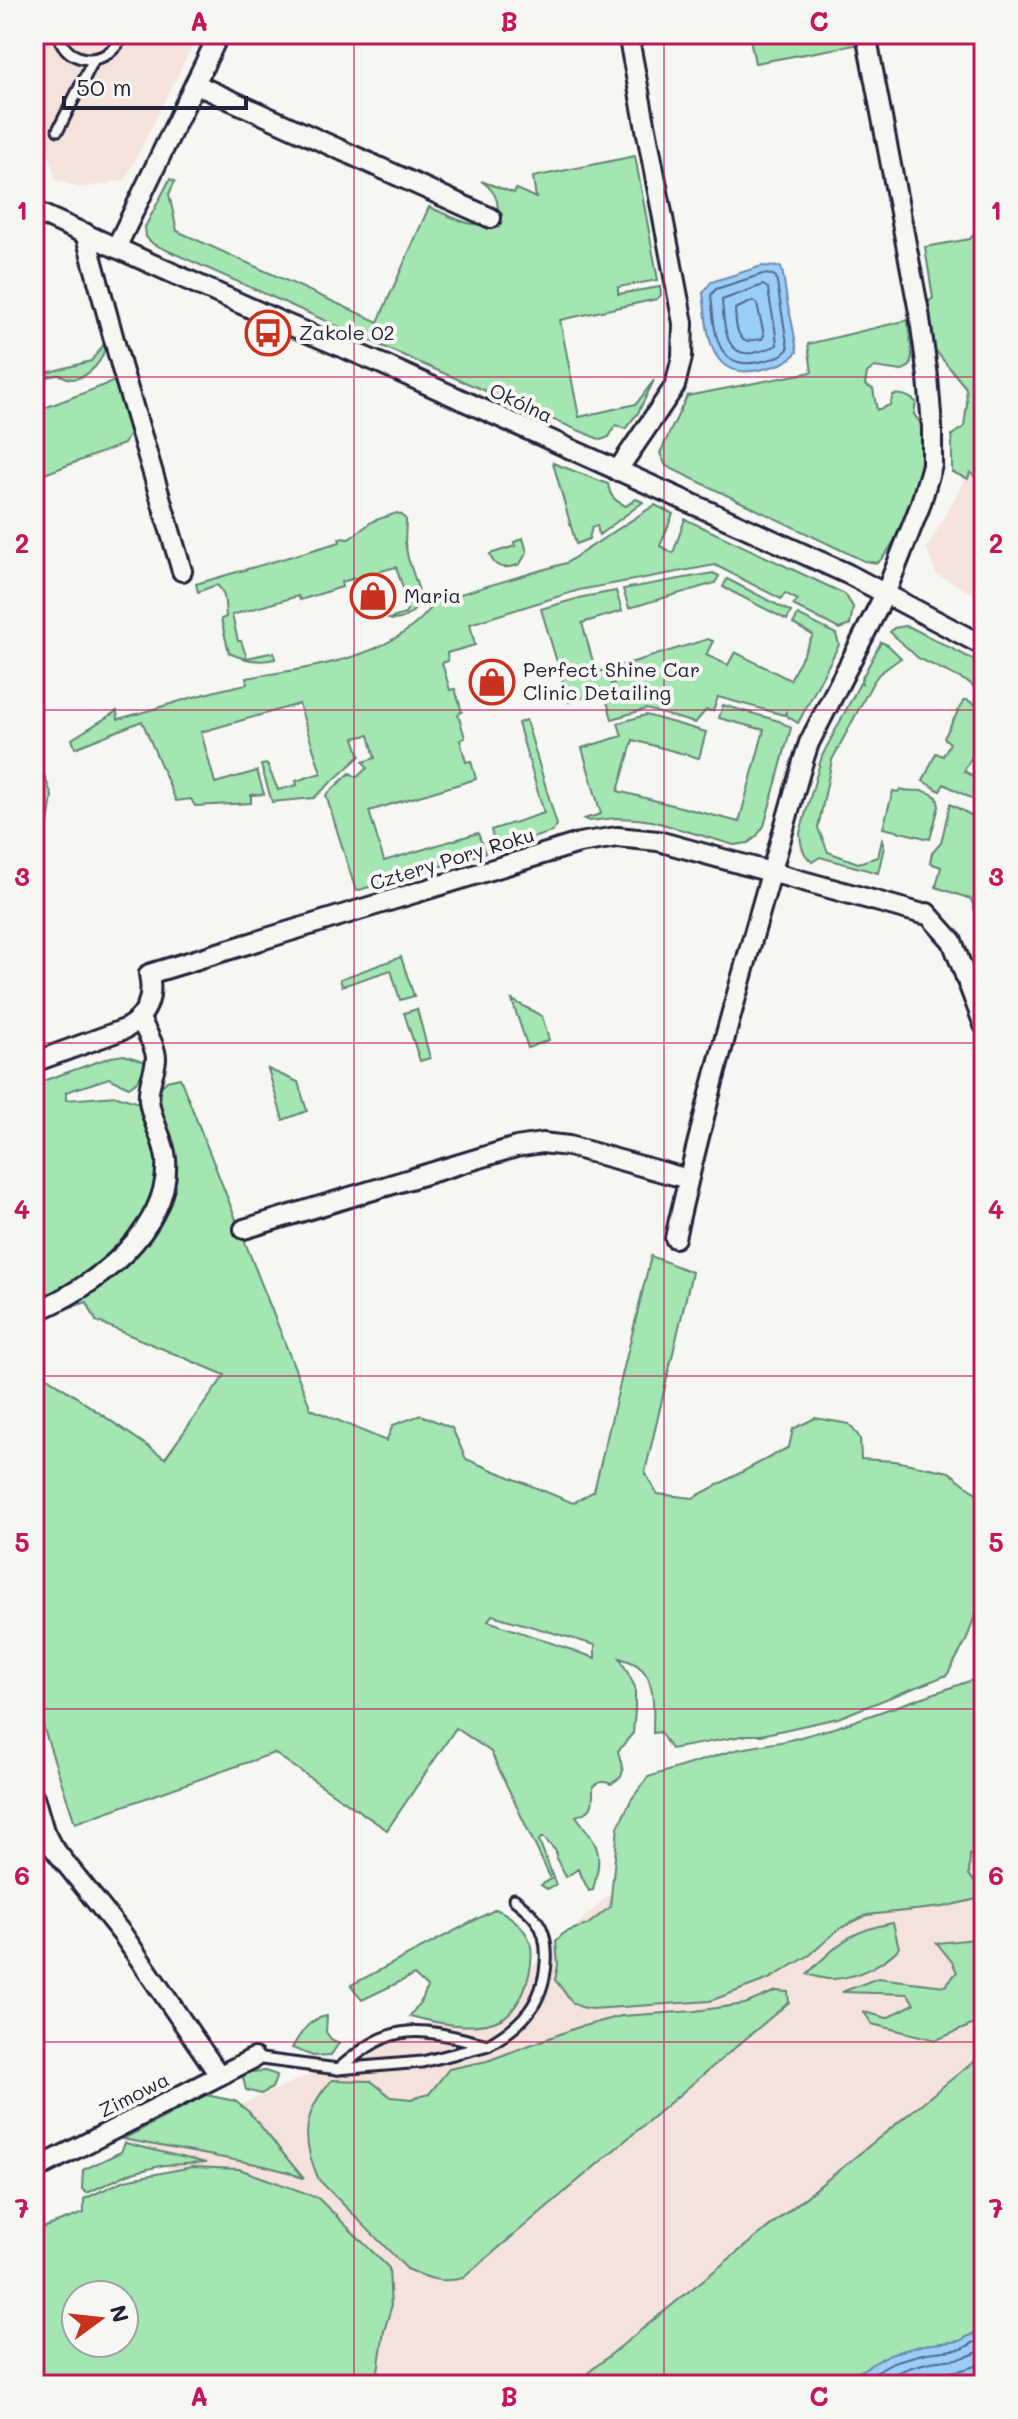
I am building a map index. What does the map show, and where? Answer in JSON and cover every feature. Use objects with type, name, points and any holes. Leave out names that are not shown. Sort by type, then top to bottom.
[{"type":"street","points":[[116,248],[219,34]]},
{"type":"street","points":[[617,471],[675,386],[684,339],[628,34]]},
{"type":"street","points":[[675,1238],[688,1179],[809,743],[886,592],[920,506],[932,465],[928,377],[919,312],[866,34]]},
{"type":"street","points":[[195,84],[491,218]]},
{"type":"street","name":"Okólna","points":[[34,211],[886,592],[984,646]]},
{"type":"street","points":[[85,233],[182,571]]},
{"type":"street","name":"Cztery Pory Roku","points":[[140,1019],[149,1006],[149,974],[564,847],[603,838],[628,837],[658,841],[927,913],[952,941],[984,1025]]},
{"type":"street","points":[[34,1062],[125,1029],[140,1019],[156,1055],[148,1092],[166,1161],[163,1190],[153,1219],[131,1247],[86,1285],[58,1303],[34,1312]]},
{"type":"street","points":[[244,1229],[516,1147],[542,1143],[569,1146],[688,1179]]},
{"type":"street","points":[[34,1797],[51,1845],[123,1935],[219,2075]]},
{"type":"street","name":"Zimowa","points":[[34,2169],[254,2058]]},
{"type":"lane","points":[[59,34],[60,44],[73,56],[94,59],[110,53],[125,34]]},
{"type":"lane","points":[[58,130],[94,59]]},
{"type":"lane","points":[[254,2058],[338,2069],[422,2062],[488,2045],[509,2033],[537,2001],[545,1984],[547,1954],[538,1922],[514,1899]]},
{"type":"lane","points":[[338,2069],[385,2037],[407,2031],[423,2031],[488,2045]]},
{"type":"shaded area","points":[[34,34],[198,34],[125,180],[82,188],[56,180],[34,98]]},
{"type":"shaded area","points":[[984,467],[984,599],[936,574],[927,548],[970,471]]},
{"type":"shaded area","points":[[984,1749],[984,2385],[365,2385],[292,2280],[143,2147],[510,1988],[649,1857]]},
{"type":"green space","points":[[749,34],[853,34],[855,45],[755,63]]},
{"type":"green space","points":[[635,156],[658,280],[618,287],[618,294],[660,287],[661,295],[657,299],[560,320],[579,417],[636,404],[654,380],[638,413],[625,429],[616,425],[609,437],[601,440],[153,244],[146,237],[145,227],[170,179],[175,181],[169,194],[177,231],[378,322],[429,207],[471,224],[488,224],[496,220],[497,203],[490,188],[481,181],[514,193],[516,189],[536,198],[533,177]]},
{"type":"green space","points":[[984,221],[984,479],[980,481],[970,472],[968,479],[952,472],[952,435],[964,427],[966,388],[935,350],[931,339],[925,305],[933,298],[925,247],[970,239]]},
{"type":"green space","points":[[908,320],[912,355],[910,366],[901,371],[874,367],[867,373],[865,385],[873,389],[877,410],[890,405],[893,395],[899,394],[916,402],[914,414],[923,438],[918,477],[904,520],[886,554],[877,563],[864,561],[666,466],[660,453],[687,396],[812,372],[808,344]]},
{"type":"green space","points":[[105,343],[99,362],[90,372],[72,379],[56,375],[34,383],[34,376],[91,361]]},
{"type":"green space","points":[[115,381],[131,432],[124,444],[34,478],[34,412]]},
{"type":"green space","points":[[553,463],[608,484],[614,498],[626,506],[636,499],[643,502],[599,535],[597,525],[592,527],[589,539],[576,544]]},
{"type":"green space","points":[[655,505],[673,514],[660,546],[673,553],[685,519],[845,594],[853,607],[850,625],[839,629],[793,605],[798,600],[785,593],[781,599],[715,565],[579,590],[470,624],[475,645],[447,653],[448,661],[442,663],[450,690],[455,689],[462,712],[458,714],[465,738],[460,740],[466,762],[471,761],[476,779],[369,811],[384,861],[478,833],[485,853],[356,891],[326,795],[350,773],[357,777],[367,768],[363,762],[375,758],[369,735],[354,738],[360,756],[314,798],[272,802],[261,765],[267,764],[278,790],[321,773],[299,704],[201,732],[215,783],[257,771],[264,794],[251,795],[251,803],[195,806],[191,799],[176,801],[142,721],[75,748],[72,739],[117,711],[118,719],[247,684],[246,678],[350,658],[375,648],[419,621],[436,601],[566,563]]},
{"type":"green space","points":[[397,513],[406,520],[405,543],[421,597],[409,615],[389,619],[405,614],[407,610],[396,567],[341,582],[342,587],[300,600],[298,596],[232,615],[238,641],[241,641],[247,658],[274,652],[275,659],[252,660],[229,653],[221,619],[226,617],[222,591],[216,585],[198,592],[196,584],[340,542],[339,538],[349,539],[373,521]]},
{"type":"green space","points":[[523,538],[527,552],[520,564],[505,567],[494,563],[490,554],[515,546],[514,542]]},
{"type":"green space","points":[[713,573],[719,576],[715,583],[629,608],[623,589]]},
{"type":"green space","points":[[727,579],[791,612],[787,620],[723,587]]},
{"type":"green space","points":[[616,591],[622,611],[582,623],[596,672],[607,670],[611,684],[622,681],[617,667],[708,639],[713,641],[706,655],[728,665],[735,652],[790,680],[813,635],[793,624],[798,615],[836,634],[839,645],[798,723],[786,712],[784,715],[718,697],[713,711],[706,710],[695,723],[646,709],[612,719],[604,691],[569,702],[541,609]]},
{"type":"green space","points":[[905,626],[984,665],[984,698],[970,683],[918,658],[890,632]]},
{"type":"green space","points":[[881,642],[901,658],[873,682],[832,760],[818,828],[828,852],[858,863],[878,857],[882,840],[884,847],[878,873],[820,857],[812,862],[803,849],[800,833],[822,756],[862,684],[861,680]]},
{"type":"green space","points":[[964,700],[984,709],[984,735],[964,771],[984,782],[984,805],[944,784],[940,791],[923,781],[936,753],[943,756],[950,743],[944,738]]},
{"type":"green space","points":[[723,705],[779,721],[791,728],[764,826],[756,837],[748,843],[734,845],[652,821],[584,819],[601,814],[582,748],[622,736],[618,723],[646,715],[706,732],[699,758],[633,740],[618,791],[739,822],[764,730],[719,718]]},
{"type":"green space","points":[[526,720],[557,825],[552,832],[496,849],[491,830],[544,813],[518,723]]},
{"type":"green space","points":[[42,751],[39,761],[52,796],[48,825],[34,831],[34,807],[37,805],[34,787],[37,786],[34,752]]},
{"type":"green space","points":[[893,791],[927,792],[937,797],[939,806],[930,839],[883,828]]},
{"type":"green space","points":[[950,804],[984,822],[984,854],[978,857],[980,863],[984,862],[984,936],[971,899],[936,887],[941,867],[930,863],[932,853],[941,843]]},
{"type":"green space","points":[[401,957],[414,996],[400,1000],[391,970],[342,986],[340,979]]},
{"type":"green space","points":[[512,1000],[542,1016],[549,1040],[528,1048]]},
{"type":"green space","points":[[417,1009],[430,1058],[420,1061],[404,1013]]},
{"type":"green space","points":[[124,1055],[146,1062],[144,1070],[129,1087],[109,1078],[66,1092],[66,1100],[117,1096],[139,1103],[154,1132],[156,1091],[167,1081],[180,1078],[311,1409],[386,1441],[393,1425],[421,1415],[452,1428],[466,1459],[573,1503],[594,1491],[651,1256],[692,1272],[645,1472],[657,1494],[693,1498],[789,1447],[793,1429],[815,1418],[849,1424],[860,1438],[861,1459],[895,1461],[949,1472],[984,1499],[984,1549],[977,1610],[966,1641],[947,1675],[838,1718],[761,1735],[671,1749],[660,1732],[653,1733],[653,1697],[648,1679],[638,1666],[620,1658],[635,1687],[633,1733],[618,1751],[623,1770],[621,1777],[611,1784],[602,1782],[593,1787],[592,1806],[587,1812],[576,1816],[597,1850],[596,1877],[593,1890],[589,1891],[578,1869],[566,1877],[556,1858],[556,1851],[543,1837],[539,1840],[556,1885],[547,1889],[541,1885],[551,1879],[491,1752],[456,1728],[387,1830],[274,1753],[75,1823],[34,1699],[34,1368],[165,1458],[225,1375],[96,1321],[87,1302],[34,1319],[34,1084]],"holes":[[[492,1615],[595,1645],[595,1658],[488,1621]]]},
{"type":"green space","points":[[268,1069],[298,1082],[307,1111],[283,1120]]},
{"type":"green space","points":[[984,1676],[984,1857],[970,1855],[969,1875],[975,1882],[984,1880],[984,1895],[943,1907],[867,1915],[839,1929],[810,1955],[769,1979],[710,2001],[584,2008],[573,2003],[555,1980],[558,1965],[556,1941],[565,1932],[587,1925],[610,1907],[618,1827],[631,1800],[648,1777],[735,1750],[786,1741],[837,1727]]},
{"type":"green space","points":[[496,1909],[514,1920],[525,1932],[532,1957],[522,1994],[516,2005],[501,2019],[468,2026],[410,2016],[427,1987],[414,1975],[362,2000],[351,1985]]},
{"type":"green space","points":[[893,1923],[899,1948],[878,1965],[842,1978],[827,1979],[807,1974],[845,1940],[865,1930]]},
{"type":"green space","points":[[984,1938],[984,2020],[936,2040],[872,2024],[864,2012],[887,2018],[914,2004],[908,1994],[842,1992],[878,1978],[945,1986],[957,1972],[937,1943]]},
{"type":"green space","points":[[776,1991],[788,1992],[789,2002],[463,2278],[434,2279],[407,2269],[319,2180],[313,2166],[307,2140],[310,2116],[332,2080],[371,2081],[391,2097],[411,2099],[429,2094],[449,2069],[487,2061],[576,2028],[621,2016],[745,2004]]},
{"type":"green space","points":[[327,2016],[326,2032],[339,2043],[331,2055],[313,2056],[292,2048],[310,2023]]},
{"type":"green space","points":[[984,2053],[984,2328],[960,2341],[924,2345],[850,2377],[843,2385],[573,2385]]},
{"type":"green space","points":[[265,2071],[277,2075],[272,2088],[261,2094],[246,2090],[243,2077],[249,2072]]},
{"type":"green space","points":[[206,2095],[235,2101],[249,2112],[304,2179],[261,2165],[123,2139]]},
{"type":"green space","points":[[125,2143],[206,2163],[164,2165],[128,2174],[87,2193],[82,2189],[83,2170],[121,2152]]},
{"type":"green space","points":[[192,2167],[239,2169],[317,2197],[389,2268],[391,2308],[384,2331],[376,2385],[34,2385],[34,2231],[84,2213],[84,2199],[125,2180]]},
{"type":"water","points":[[762,266],[781,267],[797,352],[780,364],[759,370],[729,368],[719,360],[713,349],[703,293],[711,282]]},
{"type":"water","points":[[984,2328],[984,2385],[843,2385],[850,2377],[890,2354],[924,2345],[960,2341]]},
{"type":"place","name":"Zakole 02","points":[[268,333]]},
{"type":"place","name":"Maria","points":[[373,596]]},
{"type":"place","name":"Perfect Shine Car Clinic Detailing","points":[[492,682]]}]
